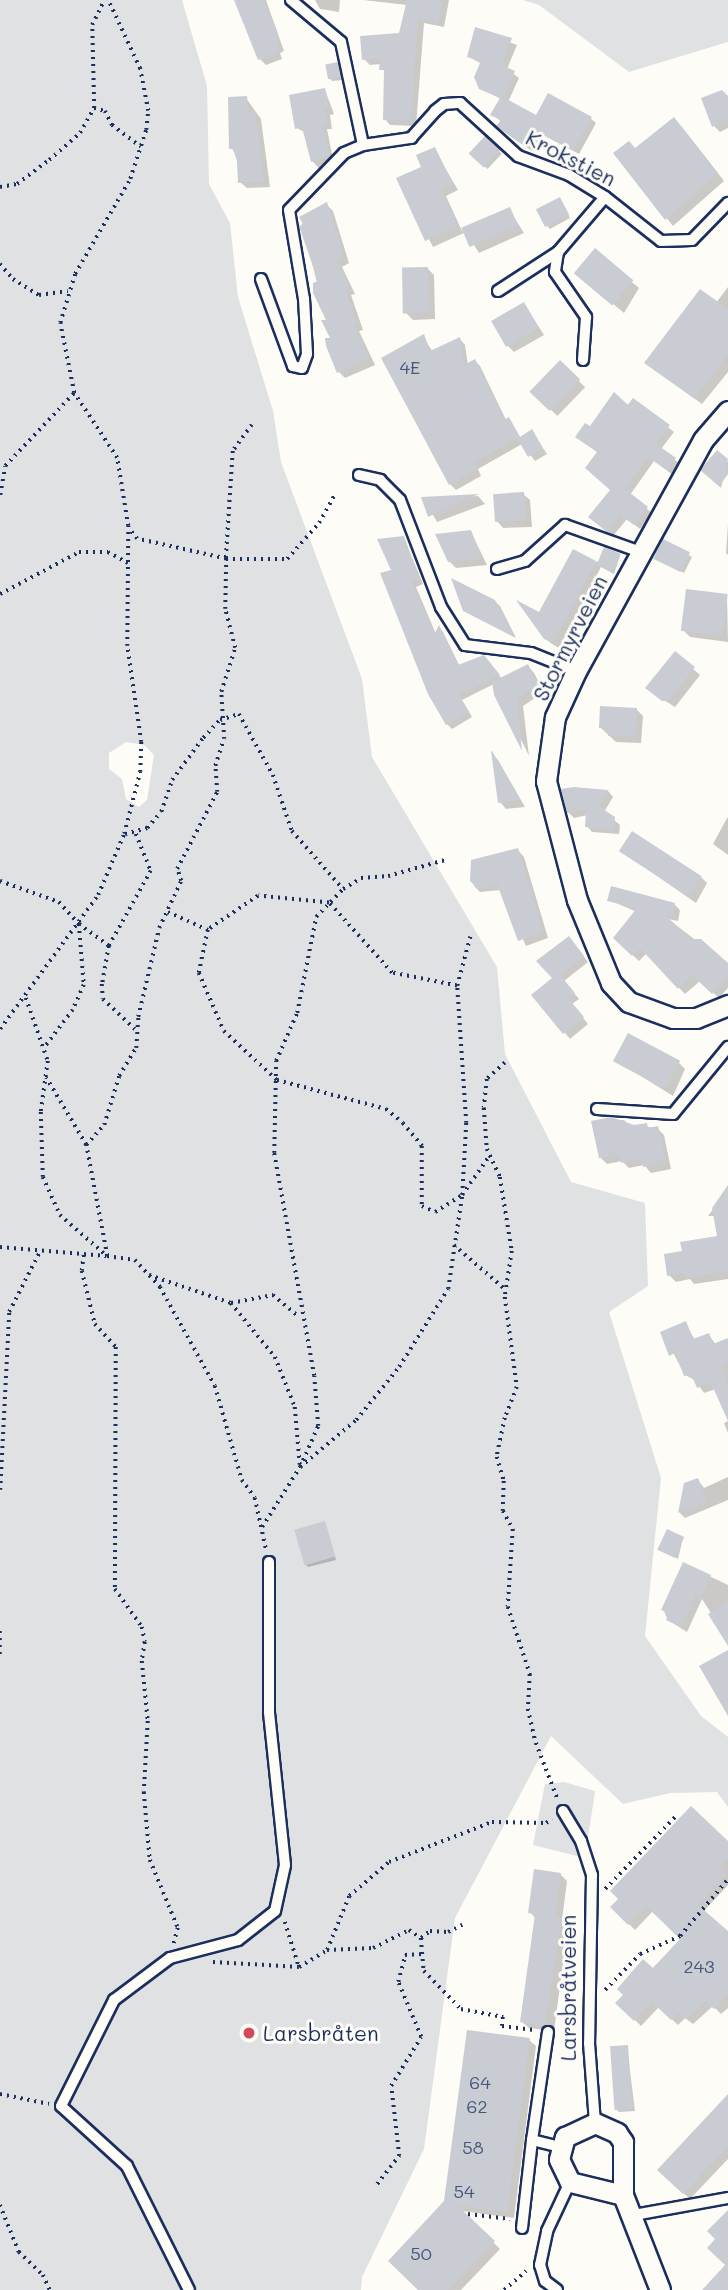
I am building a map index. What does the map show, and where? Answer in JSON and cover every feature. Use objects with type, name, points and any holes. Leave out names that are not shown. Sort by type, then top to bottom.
[{"type":"street","name":"Stormyrveien","points":[[728,411],[703,440],[576,671],[555,717],[546,781],[557,837],[597,956],[611,983],[629,1002],[651,1013],[696,1018],[728,1005]]},
{"type":"street","points":[[623,2195],[570,2182],[562,2171],[560,2147],[565,2137],[595,2123],[623,2142],[623,2195],[635,2215],[660,2290]]},
{"type":"lane","points":[[261,279],[293,366],[302,369],[307,354],[304,299],[289,210],[344,153],[363,145],[341,42],[291,0]]},
{"type":"lane","name":"Krokstien","points":[[363,145],[411,138],[444,104],[460,103],[518,156],[569,176],[606,197],[661,241],[675,243],[704,233],[728,203]]},
{"type":"lane","points":[[498,291],[558,252],[606,197]]},
{"type":"lane","points":[[558,252],[555,272],[586,317],[583,360]]},
{"type":"lane","points":[[359,475],[380,480],[400,500],[441,607],[465,645],[531,653],[576,671]]},
{"type":"lane","points":[[497,569],[525,561],[565,525],[640,551]]},
{"type":"lane","points":[[597,1109],[673,1114],[728,1047]]},
{"type":"lane","points":[[189,2290],[127,2166],[61,2106],[114,2000],[170,1958],[188,1955],[251,1932],[275,1911],[285,1866],[273,1772],[266,1634],[269,1562]]},
{"type":"lane","name":"Larsbråtveien","points":[[562,1811],[586,1854],[591,1904],[589,2003],[595,2123]]},
{"type":"lane","name":"Larsbråtveien","points":[[522,2224],[543,2031]]},
{"type":"lane","points":[[532,2140],[560,2147]]},
{"type":"lane","points":[[557,2290],[545,2281],[540,2265],[547,2231],[570,2182]]},
{"type":"lane","points":[[635,2215],[728,2198]]},
{"type":"path","points":[[0,187],[17,184],[80,133],[93,108],[92,25],[106,0]]},
{"type":"path","points":[[0,1029],[26,998],[98,895],[124,834],[140,772],[141,742],[127,646],[128,527],[117,458],[74,393],[60,323],[68,291],[130,179],[141,147],[148,111],[140,69],[106,0]]},
{"type":"path","points":[[93,108],[105,111],[112,125],[141,147]]},
{"type":"path","points":[[0,264],[13,279],[39,295],[68,291]]},
{"type":"path","points":[[0,495],[5,467],[74,393]]},
{"type":"path","points":[[86,1145],[104,1125],[119,1076],[136,1048],[137,1031],[159,928],[181,881],[177,869],[217,792],[215,766],[224,739],[219,720],[221,692],[235,648],[225,609],[222,572],[226,559],[233,451],[252,425]]},
{"type":"path","points":[[128,527],[137,539],[226,559],[288,559],[319,523],[335,494]]},
{"type":"path","points":[[0,594],[79,552],[108,552],[129,564]]},
{"type":"path","points":[[124,834],[136,834],[161,812],[172,780],[219,720],[239,714],[273,775],[292,831],[343,888]]},
{"type":"path","points":[[136,834],[151,871],[109,946],[103,970],[103,999],[137,1031]]},
{"type":"path","points":[[262,1527],[300,1467],[318,1426],[314,1376],[301,1319],[274,1153],[276,1061],[297,1013],[309,967],[314,925],[329,903],[343,888],[361,878],[388,876],[445,860]]},
{"type":"path","points":[[0,881],[59,902],[79,924],[109,946]]},
{"type":"path","points":[[457,986],[392,973],[329,903],[258,896],[208,930],[199,973],[224,1031],[277,1080],[386,1110],[422,1146],[422,1206],[435,1212],[462,1195],[490,1155]]},
{"type":"path","points":[[167,912],[208,930]]},
{"type":"path","points":[[45,1047],[72,1010],[84,985],[79,924]]},
{"type":"path","points":[[300,1467],[356,1420],[398,1367],[448,1289],[462,1195],[466,1123],[457,986],[470,937]]},
{"type":"path","points":[[26,998],[45,1047],[46,1078],[41,1112],[43,1177],[60,1215],[107,1256]]},
{"type":"path","points":[[327,1950],[349,1896],[388,1862],[492,1822],[546,1823],[562,1811],[537,1743],[528,1709],[530,1674],[508,1606],[513,1529],[503,1511],[504,1481],[497,1457],[505,1418],[517,1387],[510,1359],[506,1290],[512,1251],[500,1177],[490,1155],[484,1108],[487,1079],[505,1063]]},
{"type":"path","points":[[46,1078],[86,1145],[107,1256]]},
{"type":"path","points":[[454,1245],[506,1290]]},
{"type":"path","points":[[0,1247],[39,1253],[135,1260],[149,1275],[215,1386],[242,1480],[255,1498],[269,1562]]},
{"type":"path","points":[[0,1490],[9,1312],[39,1253]]},
{"type":"path","points":[[84,1255],[82,1271],[95,1324],[116,1347],[116,1589],[142,1627],[145,1642],[142,1661],[148,1721],[144,1792],[150,1860],[178,1928],[170,1958]]},
{"type":"path","points":[[149,1275],[231,1303],[273,1295],[301,1319]]},
{"type":"path","points":[[231,1303],[275,1357],[295,1407],[300,1467]]},
{"type":"path","points":[[0,1631],[0,1659]]},
{"type":"path","points":[[591,1904],[677,1815]]},
{"type":"path","points":[[589,2003],[640,1954],[680,1936],[728,1879]]},
{"type":"path","points":[[281,1892],[284,1920],[299,1968]]},
{"type":"path","points":[[421,1938],[430,1931],[448,1932],[462,1925]]},
{"type":"path","points":[[188,1955],[225,1964],[299,1968],[327,1950],[373,1948],[409,1930],[421,1938]]},
{"type":"path","points":[[421,1938],[424,1970],[461,2009],[503,2017],[502,2026],[543,2031]]},
{"type":"path","points":[[377,2184],[399,2156],[391,2086],[421,2037],[398,1982],[405,1955],[422,1954]]},
{"type":"path","points":[[0,2094],[61,2106]]},
{"type":"path","points":[[0,2205],[19,2252],[44,2275],[50,2290]]},
{"type":"path","points":[[468,2214],[522,2224]]},
{"type":"shaded area","points":[[0,0],[182,0],[207,86],[209,184],[230,223],[238,297],[273,411],[281,462],[362,679],[372,757],[497,967],[505,1054],[571,1182],[645,1203],[648,1286],[609,1312],[661,1478],[645,1636],[701,1716],[728,1737],[728,1807],[717,1792],[670,1793],[623,1804],[551,1736],[455,1918],[424,2149],[362,2277],[361,2290],[0,2290]],"holes":[[[126,742],[144,745],[154,755],[147,800],[139,807],[126,799],[122,779],[109,769],[109,753]]]},
{"type":"shaded area","points":[[523,0],[728,0],[728,42],[629,72],[539,5]]},
{"type":"shaded area","points":[[564,1782],[595,1791],[585,1858],[533,1845],[545,1784]]},
{"type":"building","points":[[234,0],[264,0],[278,34],[277,53],[258,60]]},
{"type":"building","points":[[407,0],[443,0],[438,22],[418,18],[411,121],[383,120],[384,70],[379,70],[380,58],[362,60],[360,36],[399,33]]},
{"type":"building","points":[[475,27],[512,38],[502,65],[515,71],[503,97],[536,115],[548,93],[592,117],[573,150],[535,130],[526,147],[496,126],[501,120],[490,115],[500,98],[479,89],[474,77],[481,61],[467,57]]},
{"type":"building","points":[[338,62],[341,77],[328,79],[325,64]]},
{"type":"building","points":[[325,88],[329,108],[325,109],[327,123],[322,124],[330,156],[311,162],[302,127],[295,129],[289,95]]},
{"type":"building","points":[[722,90],[728,96],[728,121],[712,127],[701,98]]},
{"type":"building","points":[[247,96],[248,111],[255,111],[264,181],[238,183],[237,161],[233,149],[229,149],[228,97]]},
{"type":"building","points":[[674,117],[718,173],[665,220],[613,153],[629,141],[635,148]]},
{"type":"building","points":[[485,136],[500,150],[484,168],[469,154]]},
{"type":"building","points":[[435,147],[453,184],[441,189],[458,226],[425,241],[396,178],[421,167],[416,155]]},
{"type":"building","points":[[560,197],[569,215],[545,227],[536,209]]},
{"type":"building","points":[[327,202],[344,256],[336,260],[349,287],[345,289],[357,323],[354,325],[369,358],[337,373],[326,346],[325,338],[330,338],[321,320],[326,320],[313,293],[313,283],[318,281],[299,226],[303,224],[299,217]]},
{"type":"building","points":[[510,207],[518,226],[469,247],[461,228]]},
{"type":"building","points":[[595,248],[633,280],[612,305],[574,273]]},
{"type":"building","points":[[402,267],[428,267],[429,313],[403,313]]},
{"type":"building","points":[[700,289],[728,309],[728,354],[695,399],[644,363]]},
{"type":"building","points":[[524,302],[539,328],[506,347],[491,321]]},
{"type":"building","points":[[424,334],[430,351],[460,337],[464,365],[475,359],[504,420],[509,417],[520,437],[532,429],[543,448],[528,457],[517,438],[473,463],[477,469],[449,485],[381,358]]},
{"type":"building","points":[[560,360],[580,379],[550,411],[529,392]]},
{"type":"building","points":[[614,392],[628,405],[633,398],[670,425],[656,444],[676,458],[667,470],[648,457],[625,489],[648,507],[634,525],[620,515],[607,532],[588,517],[610,490],[585,468],[597,452],[575,437],[585,423],[590,426]]},
{"type":"building","points":[[717,450],[728,459],[721,488],[700,470]]},
{"type":"building","points":[[524,492],[526,520],[495,522],[493,494]]},
{"type":"building","points":[[479,494],[428,517],[421,497]]},
{"type":"building","points":[[471,530],[482,559],[448,562],[435,534]]},
{"type":"building","points":[[404,536],[419,579],[412,582],[435,633],[439,625],[458,665],[484,655],[500,675],[459,695],[469,712],[446,725],[428,694],[380,573],[391,570],[377,539]]},
{"type":"building","points":[[663,539],[690,552],[680,572],[653,559]]},
{"type":"building","points":[[604,547],[621,554],[614,571],[597,565]]},
{"type":"building","points":[[573,549],[596,561],[553,643],[544,639],[516,600],[539,612]]},
{"type":"building","points":[[451,578],[495,600],[514,637],[463,611]]},
{"type":"building","points":[[686,589],[728,594],[723,636],[681,631]]},
{"type":"building","points":[[675,651],[695,667],[668,701],[662,701],[645,688]]},
{"type":"building","points":[[528,664],[538,685],[517,699],[522,751],[494,695],[492,682]]},
{"type":"building","points":[[600,706],[637,708],[635,737],[608,736],[608,729],[599,728]]},
{"type":"building","points":[[492,751],[520,800],[498,803]]},
{"type":"building","points":[[574,787],[608,790],[598,806],[615,817],[614,829],[585,827],[586,809],[567,813],[561,789]]},
{"type":"building","points":[[632,831],[702,876],[689,896],[619,851]]},
{"type":"building","points":[[518,848],[543,932],[518,941],[497,884],[478,889],[470,881],[471,860]]},
{"type":"building","points":[[611,886],[675,903],[672,916],[665,915],[691,939],[701,939],[728,963],[728,976],[712,994],[693,976],[678,989],[640,948],[632,956],[613,938],[637,908],[607,901]]},
{"type":"building","points":[[569,936],[584,956],[560,975],[575,993],[568,998],[584,1017],[563,1034],[531,995],[552,978],[536,961]]},
{"type":"building","points":[[628,1033],[680,1061],[665,1089],[613,1061]]},
{"type":"building","points":[[611,1117],[634,1125],[647,1123],[648,1128],[658,1126],[666,1162],[643,1167],[641,1158],[621,1163],[619,1154],[599,1158],[591,1121]]},
{"type":"building","points":[[728,1185],[728,1271],[686,1278],[685,1273],[667,1276],[664,1254],[682,1251],[680,1242],[717,1236],[712,1208]]},
{"type":"building","points":[[686,1321],[693,1339],[709,1333],[713,1344],[728,1338],[728,1362],[721,1365],[728,1383],[728,1421],[711,1383],[697,1388],[691,1374],[684,1376],[675,1353],[669,1356],[660,1332]]},
{"type":"building","points":[[698,1478],[707,1502],[678,1513],[684,1483]]},
{"type":"building","points":[[325,1521],[335,1557],[304,1565],[294,1530]]},
{"type":"building","points":[[667,1529],[684,1537],[674,1558],[657,1550]]},
{"type":"building","points":[[683,1562],[711,1575],[700,1600],[696,1594],[681,1627],[666,1620],[669,1613],[661,1610]]},
{"type":"building","points":[[728,1602],[728,1646],[708,1614]]},
{"type":"building","points":[[728,1650],[728,1716],[699,1666]]},
{"type":"building","points":[[691,1806],[728,1841],[728,1858],[719,1867],[726,1875],[698,1905],[728,1931],[728,1994],[714,2009],[706,2001],[686,2019],[678,2013],[671,2020],[652,2002],[634,2021],[615,2003],[623,1995],[617,1989],[643,1959],[653,1968],[680,1939],[646,1906],[628,1925],[610,1907],[618,1899],[610,1891]]},
{"type":"building","points":[[534,1869],[561,1873],[555,1917],[562,1917],[544,2026],[520,2022],[535,1914],[528,1913]]},
{"type":"building","points":[[467,2030],[530,2038],[507,2212],[458,2206],[495,2241],[448,2290],[418,2290],[388,2261],[444,2201]]},
{"type":"building","points":[[628,2045],[632,2109],[615,2110],[610,2046]]},
{"type":"building","points":[[728,2094],[728,2146],[683,2194],[657,2170]]},
{"type":"building","points":[[728,2210],[728,2290],[702,2290],[725,2265],[707,2248],[715,2239],[707,2231]]},
{"type":"place","name":"Larsbråten","points":[[249,2033]]}]
